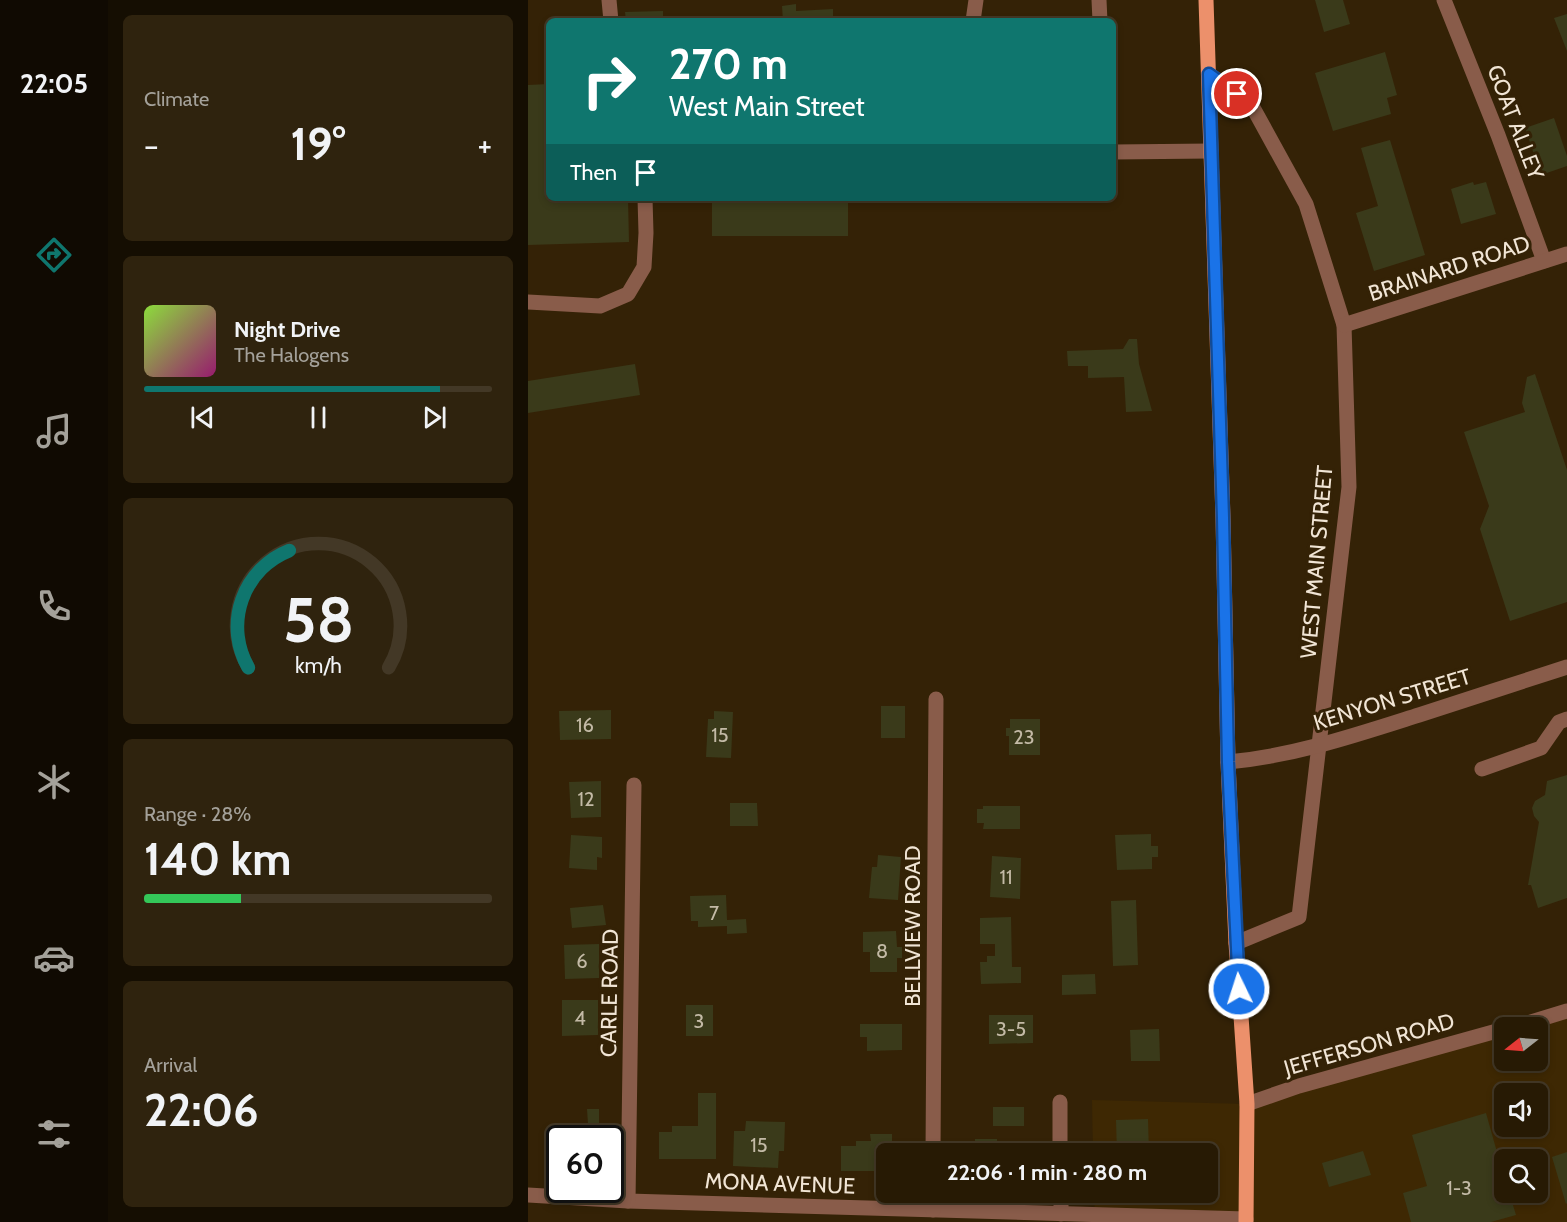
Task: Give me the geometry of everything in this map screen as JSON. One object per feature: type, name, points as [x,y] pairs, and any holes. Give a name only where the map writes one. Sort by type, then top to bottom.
[{"type":"main road","points":[[1206,0],[1223,518],[1228,762],[1236,943],[1247,1104],[1246,1221]]},
{"type":"street","points":[[609,0],[611,18]]},
{"type":"street","points":[[973,18],[976,0]]},
{"type":"street","points":[[1099,0],[1100,18]]},
{"type":"street","name":"GOAT ALLEY","points":[[1444,0],[1508,162],[1544,261]]},
{"type":"street","name":"WEST MAIN STREET","points":[[1209,74],[1251,104],[1306,204],[1344,325],[1349,487],[1299,917],[1236,943]]},
{"type":"street","points":[[1116,152],[1211,151]]},
{"type":"street","points":[[528,302],[600,306],[628,294],[644,267],[645,201]]},
{"type":"street","name":"BRAINARD ROAD","points":[[1344,325],[1567,254]]},
{"type":"street","name":"KENYON STREET","points":[[1228,762],[1268,757],[1320,745],[1567,667]]},
{"type":"street","name":"BELLVIEW ROAD","points":[[933,1143],[936,699]]},
{"type":"street","points":[[1482,770],[1541,748],[1558,722],[1567,719]]},
{"type":"street","name":"CARLE ROAD","points":[[628,1201],[634,785]]},
{"type":"street","points":[[1547,1017],[1567,1011]]},
{"type":"street","name":"JEFFERSON ROAD","points":[[1247,1104],[1299,1086],[1494,1032]]},
{"type":"street","points":[[1060,1102],[1060,1143]]},
{"type":"street","name":"MONA AVENUE","points":[[528,1195],[628,1201],[1246,1221]]},
{"type":"street","points":[[933,1203],[933,1210]]},
{"type":"street","points":[[1060,1203],[1061,1214]]},
{"type":"shaded area","points":[[1567,1011],[1567,1222],[1095,1222],[1094,1203],[1218,1203],[1218,1143],[1093,1143],[1092,1100],[1247,1104],[1494,1033],[1494,1071],[1548,1071],[1548,1022]]},
{"type":"building","points":[[1315,0],[1343,0],[1350,24],[1324,32]]},
{"type":"building","points":[[796,4],[796,11],[833,9],[833,18],[783,18],[782,6]]},
{"type":"building","points":[[663,11],[663,18],[626,18],[625,12]]},
{"type":"building","points":[[1567,14],[1567,51],[1554,18]]},
{"type":"building","points":[[1385,52],[1397,95],[1387,98],[1391,114],[1333,131],[1315,73]]},
{"type":"building","points":[[546,84],[546,201],[628,201],[629,242],[528,245],[528,85]]},
{"type":"building","points":[[1554,118],[1567,156],[1567,166],[1541,175],[1525,128]]},
{"type":"building","points":[[1390,140],[1425,255],[1374,271],[1356,213],[1378,206],[1361,148]]},
{"type":"building","points":[[1473,182],[1474,185],[1486,182],[1496,214],[1461,224],[1451,189]]},
{"type":"building","points":[[712,201],[848,201],[848,236],[712,236]]},
{"type":"building","points":[[1129,339],[1137,339],[1139,364],[1152,411],[1126,412],[1124,377],[1088,378],[1088,366],[1068,366],[1067,351],[1123,349]]},
{"type":"building","points":[[635,364],[640,395],[528,413],[528,381]]},
{"type":"building","points":[[1535,374],[1567,470],[1567,602],[1510,621],[1480,529],[1489,506],[1464,432],[1525,412],[1522,403],[1527,377]]},
{"type":"building","points":[[881,706],[905,706],[905,738],[881,738]]},
{"type":"building","points":[[611,710],[611,739],[560,740],[559,711]]},
{"type":"building","points":[[714,711],[733,712],[731,758],[706,757],[708,719],[714,719]]},
{"type":"building","points":[[1010,719],[1040,719],[1040,755],[1009,755],[1009,736],[1006,736],[1006,728],[1010,728]]},
{"type":"building","points":[[1567,775],[1567,898],[1538,908],[1531,885],[1528,885],[1539,822],[1532,808],[1535,801],[1545,795],[1547,781]]},
{"type":"building","points":[[601,781],[601,817],[571,818],[569,782]]},
{"type":"building","points":[[730,803],[757,803],[758,826],[730,826]]},
{"type":"building","points":[[983,806],[1020,806],[1020,829],[983,829],[984,823],[977,823],[977,809],[983,809]]},
{"type":"building","points":[[1151,834],[1151,846],[1158,846],[1158,857],[1152,857],[1152,869],[1117,870],[1115,835]]},
{"type":"building","points":[[571,835],[602,837],[602,858],[597,857],[597,870],[569,868]]},
{"type":"building","points":[[878,855],[901,857],[898,900],[869,898],[872,867],[877,867]]},
{"type":"building","points":[[992,856],[1021,858],[1020,899],[990,897]]},
{"type":"building","points":[[726,895],[727,920],[746,919],[747,933],[727,934],[727,926],[698,927],[698,921],[691,921],[690,896]]},
{"type":"building","points":[[1136,900],[1138,965],[1113,966],[1111,901]]},
{"type":"building","points":[[603,905],[606,925],[572,928],[570,908]]},
{"type":"building","points":[[1011,917],[1012,967],[1021,967],[1021,983],[981,984],[980,962],[987,962],[987,956],[995,956],[995,944],[980,944],[980,918]]},
{"type":"building","points":[[896,931],[897,947],[902,947],[902,958],[897,958],[897,972],[870,972],[870,952],[863,952],[863,932]]},
{"type":"building","points":[[599,944],[599,978],[565,979],[564,945]]},
{"type":"building","points":[[1095,974],[1096,994],[1062,995],[1062,975]]},
{"type":"building","points":[[562,1000],[598,1000],[598,1035],[562,1036]]},
{"type":"building","points":[[686,1005],[713,1005],[713,1036],[686,1036]]},
{"type":"building","points":[[989,1015],[1033,1015],[1033,1043],[989,1044]]},
{"type":"building","points":[[860,1024],[902,1024],[902,1050],[867,1051],[867,1037],[860,1037]]},
{"type":"building","points":[[1159,1029],[1160,1061],[1131,1061],[1130,1030]]},
{"type":"building","points":[[698,1093],[716,1093],[716,1159],[659,1159],[659,1132],[672,1132],[672,1126],[698,1126]]},
{"type":"building","points":[[993,1107],[1024,1107],[1024,1126],[993,1126]]},
{"type":"building","points":[[587,1109],[599,1109],[599,1125],[556,1125],[556,1124],[588,1124]]},
{"type":"building","points":[[1486,1113],[1496,1149],[1494,1149],[1494,1203],[1512,1203],[1516,1215],[1491,1222],[1411,1222],[1403,1193],[1427,1186],[1412,1135]]},
{"type":"building","points":[[1148,1119],[1149,1143],[1117,1143],[1116,1120]]},
{"type":"building","points":[[746,1121],[785,1122],[784,1151],[779,1151],[778,1168],[733,1166],[734,1131],[745,1131]]},
{"type":"building","points":[[870,1134],[892,1134],[892,1143],[876,1143],[876,1171],[841,1171],[841,1146],[856,1146],[856,1141],[871,1141]]},
{"type":"building","points":[[975,1139],[997,1139],[997,1143],[975,1143]]},
{"type":"building","points":[[1363,1151],[1371,1175],[1329,1187],[1322,1163]]},
{"type":"building","points":[[1567,1152],[1567,1203],[1566,1204],[1552,1157]]},
{"type":"route","points":[[1237,94],[1209,74],[1228,762],[1239,989]]}]
